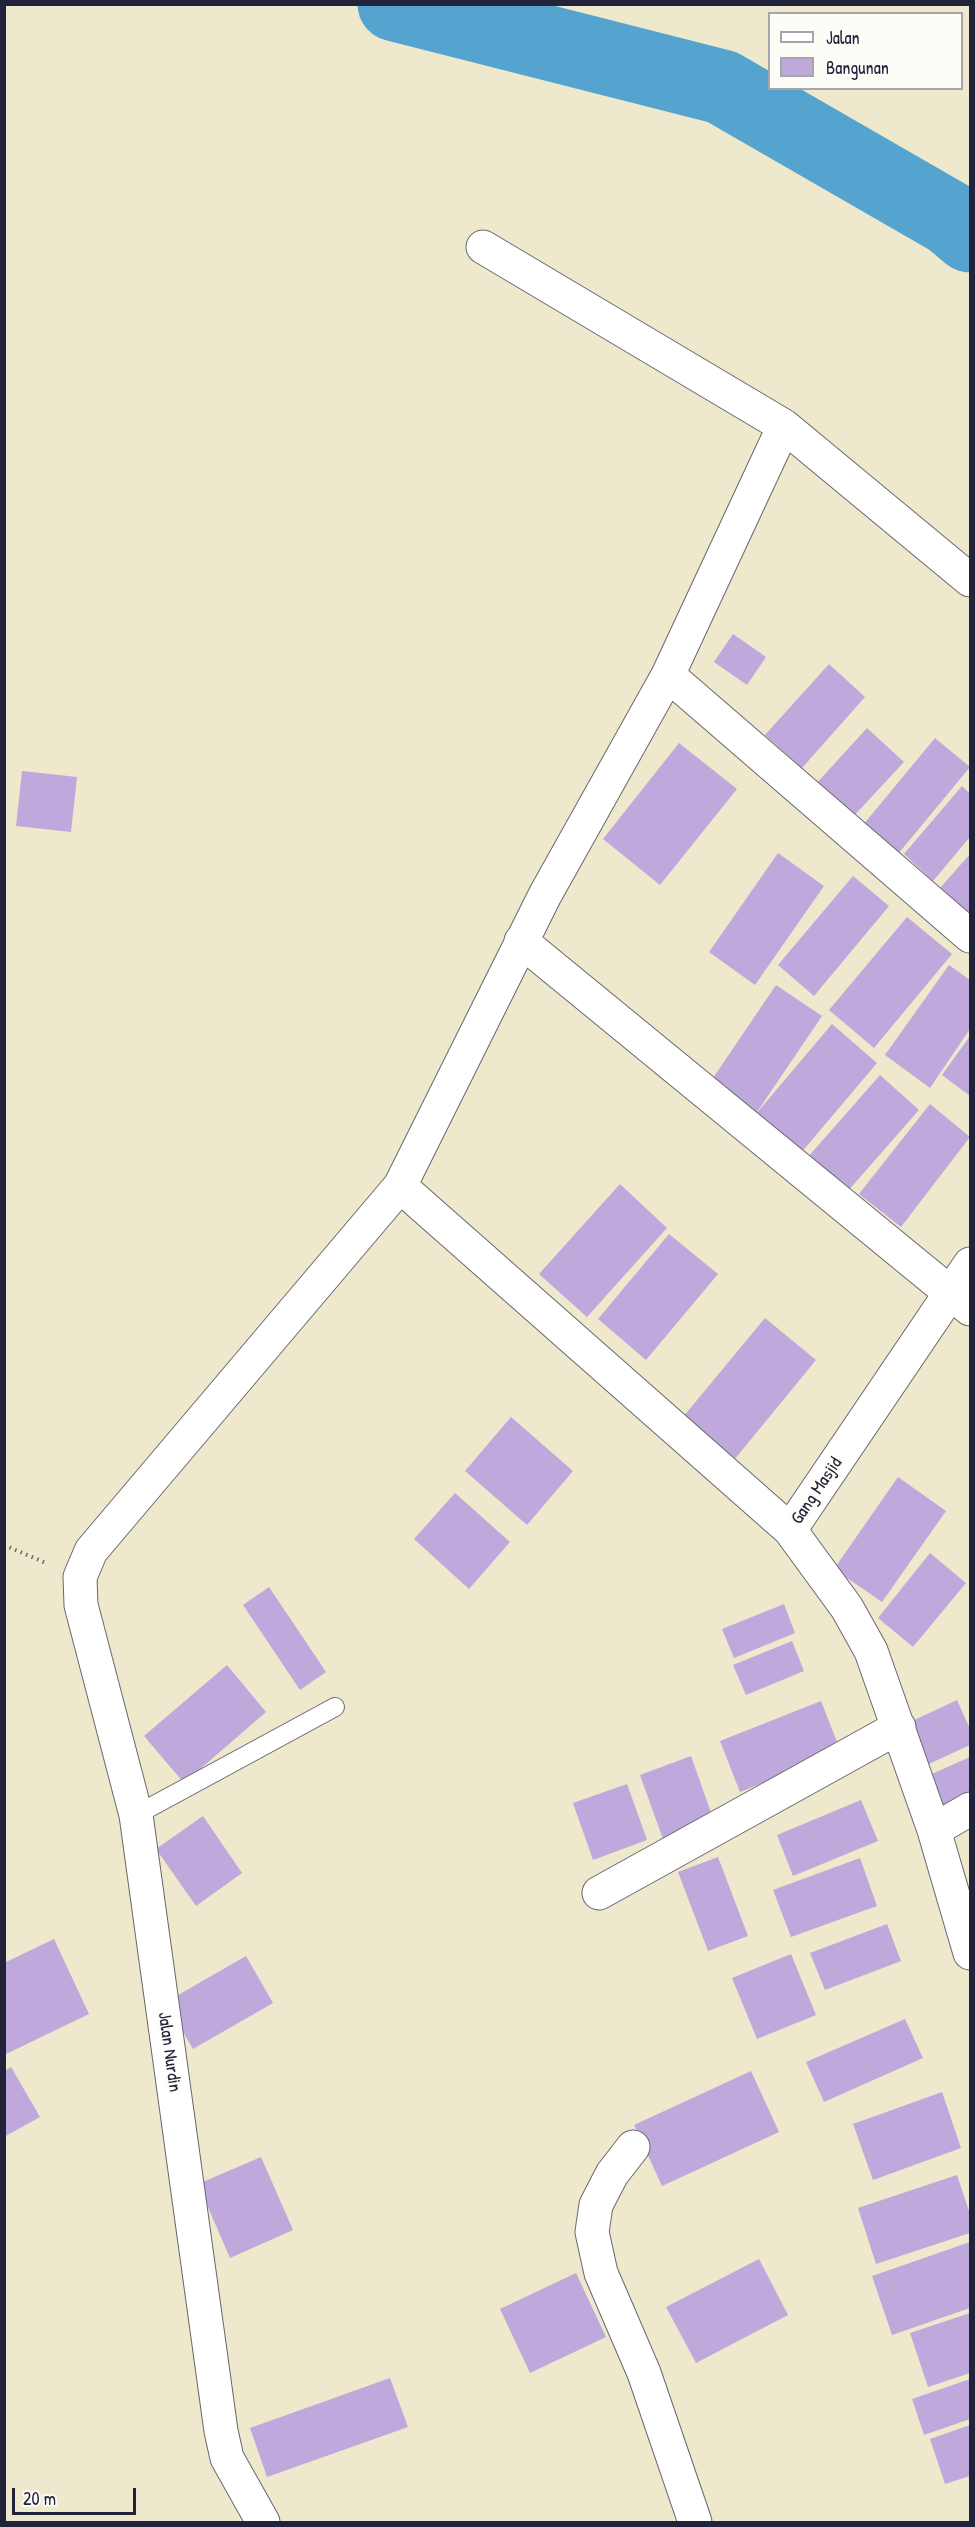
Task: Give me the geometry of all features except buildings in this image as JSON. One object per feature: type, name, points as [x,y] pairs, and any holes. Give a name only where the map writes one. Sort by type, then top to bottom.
[{"type":"street","points":[[483,247],[784,426],[970,580]]},
{"type":"street","points":[[784,426],[668,675],[521,941],[400,1186],[790,1530]]},
{"type":"street","points":[[668,675],[970,936]]},
{"type":"street","points":[[521,941],[960,1300]]},
{"type":"street","name":"Jalan Nurdin","points":[[263,2523],[227,2458],[220,2431],[136,1815],[81,1605],[80,1577],[91,1551],[400,1186]]},
{"type":"street","name":"Gang Masjid","points":[[970,1264],[960,1300],[790,1530],[847,1608],[871,1651],[934,1830],[970,1953]]},
{"type":"street","points":[[599,1893],[899,1727]]},
{"type":"street","points":[[934,1830],[970,1809]]},
{"type":"street","points":[[633,2147],[612,2174],[596,2205],[591,2232],[601,2273],[644,2373],[695,2523]]},
{"type":"lane","points":[[136,1815],[335,1707]]},
{"type":"waterway","points":[[395,4],[722,87],[951,219],[970,235]]}]
